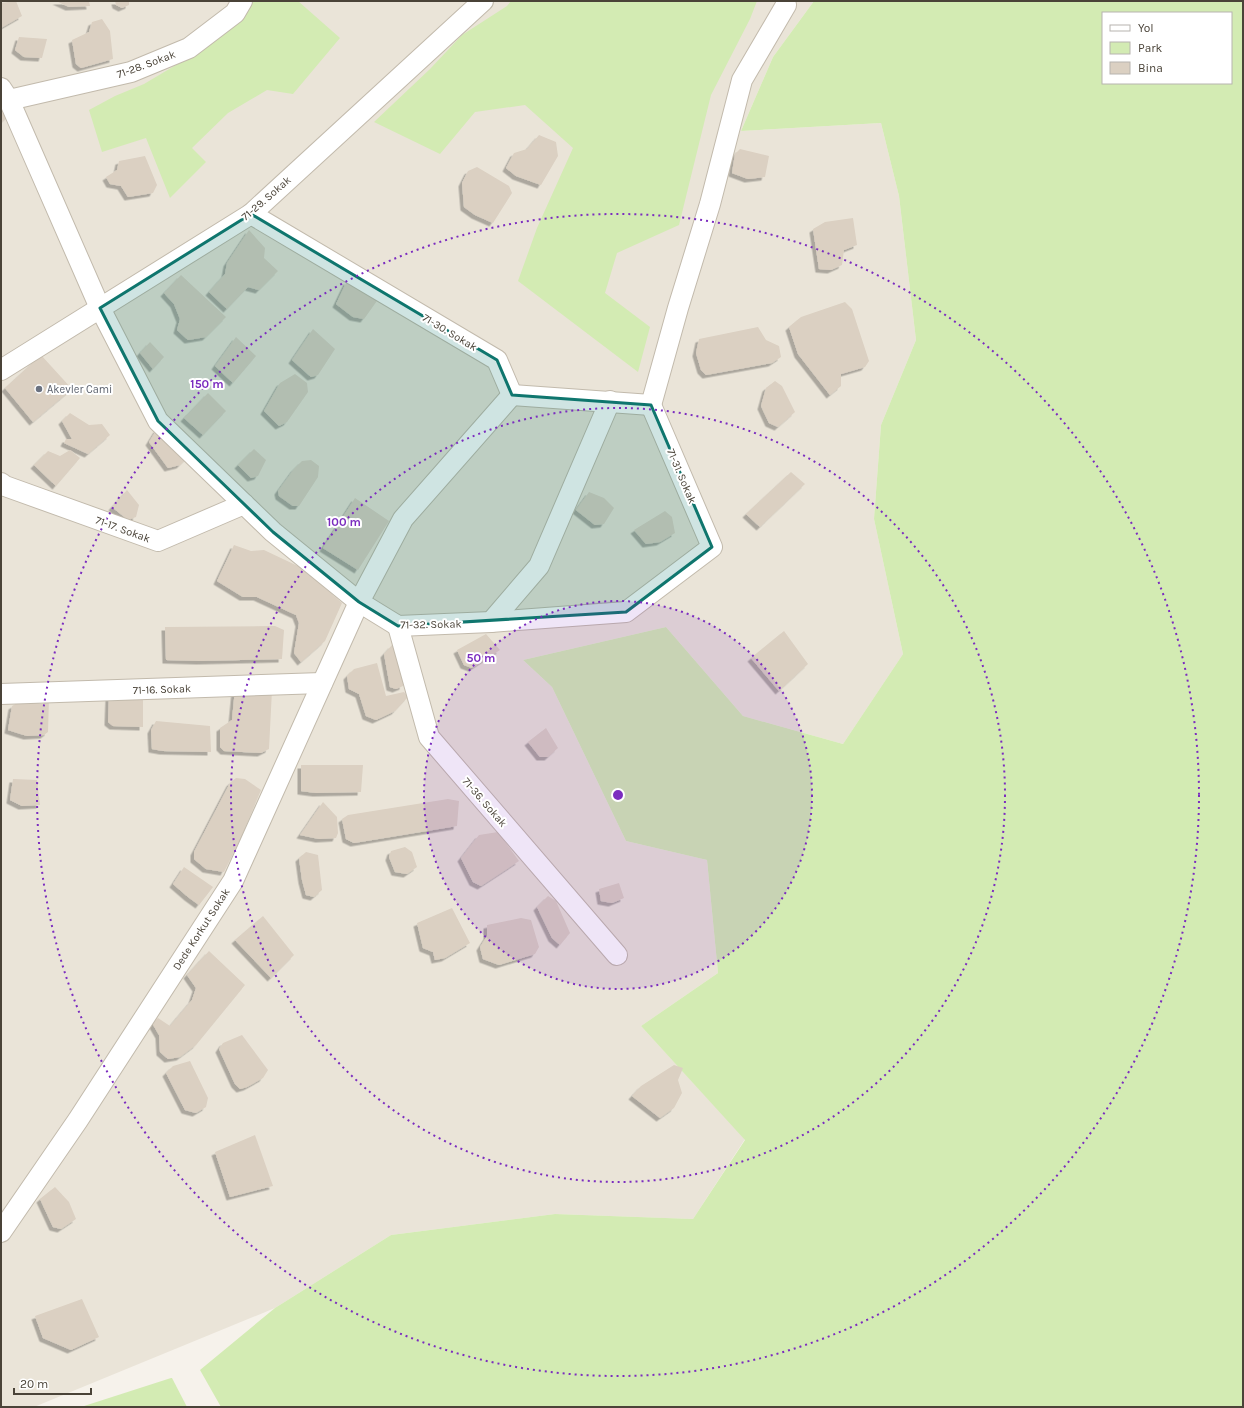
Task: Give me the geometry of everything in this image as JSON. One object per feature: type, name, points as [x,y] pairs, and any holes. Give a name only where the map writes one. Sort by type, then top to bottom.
[{"type":"street","name":"71-28. Sokak","points":[[5,94],[131,72],[189,48],[235,13],[242,1]]},
{"type":"street","name":"71-29. Sokak","points":[[1,370],[251,214],[483,1]]},
{"type":"street","points":[[359,602],[403,519],[512,395],[651,404],[678,308],[710,204],[742,80],[786,5]]},
{"type":"street","name":"71-32. Sokak","points":[[5,94],[100,308],[158,421],[273,532],[359,602],[398,626],[492,622],[626,612],[712,547]]},
{"type":"street","name":"71-30. Sokak","points":[[251,214],[497,360],[512,395]]},
{"type":"street","points":[[492,622],[539,566],[610,401]]},
{"type":"street","name":"71-31. Sokak","points":[[651,404],[712,547]]},
{"type":"street","name":"71-17. Sokak","points":[[1,483],[5,486],[158,541],[244,504]]},
{"type":"street","name":"Dede Korkut Sokak","points":[[1,1232],[78,1120],[232,881],[359,602]]},
{"type":"street","name":"71-36. Sokak","points":[[398,626],[429,737],[617,955]]},
{"type":"street","name":"71-16. Sokak","points":[[1,694],[322,683]]},
{"type":"highlighted area","points":[[251,214],[497,360],[512,395],[651,405],[712,547],[626,612],[398,626],[359,602],[273,532],[158,421],[100,308]]},
{"type":"shaded area","points":[[1,1],[814,1],[773,57],[741,131],[881,123],[899,196],[916,340],[881,425],[874,519],[903,654],[843,744],[743,716],[666,627],[523,660],[552,687],[626,841],[707,860],[718,973],[641,1026],[745,1139],[693,1219],[555,1214],[391,1235],[275,1308],[34,1407],[1,1407]]},
{"type":"green space","points":[[253,1],[298,1],[340,38],[293,94],[267,90],[228,113],[192,148],[206,162],[170,198],[146,138],[102,152],[89,110],[115,96],[144,84],[176,65]]},
{"type":"green space","points":[[511,1],[757,1],[750,19],[711,95],[679,225],[617,253],[605,293],[650,327],[638,372],[518,281],[537,228],[573,148],[525,105],[475,112],[440,154],[374,122],[430,69],[462,35],[507,6]]},
{"type":"green space","points":[[814,1],[1243,1],[1243,1407],[221,1407],[200,1370],[275,1308],[391,1235],[555,1214],[693,1219],[745,1140],[641,1026],[718,973],[707,860],[626,841],[552,687],[523,660],[666,627],[743,716],[843,744],[903,654],[874,519],[881,425],[916,340],[899,196],[881,123],[741,131],[773,57]]},
{"type":"green space","points":[[171,1378],[187,1407],[81,1407]]},
{"type":"building","points":[[16,1],[22,16],[1,28],[1,3]]},
{"type":"building","points":[[56,1],[89,1],[90,6],[69,7]]},
{"type":"building","points":[[115,1],[129,1],[129,5],[122,8],[116,5]]},
{"type":"building","points":[[102,19],[110,31],[113,59],[81,68],[76,64],[72,40],[89,32],[92,22]]},
{"type":"building","points":[[19,37],[47,39],[42,58],[24,57],[15,50]]},
{"type":"building","points":[[1,99],[13,111],[1,123]]},
{"type":"building","points":[[539,135],[556,142],[558,156],[541,185],[516,176],[506,168],[514,153],[527,149]]},
{"type":"building","points":[[740,149],[769,156],[765,177],[748,179],[732,173],[735,154]]},
{"type":"building","points":[[145,156],[157,185],[153,193],[128,197],[121,186],[110,184],[106,177],[117,170],[119,161]]},
{"type":"building","points":[[477,167],[509,186],[512,193],[493,223],[475,215],[464,207],[462,183],[468,171]]},
{"type":"building","points":[[853,218],[857,245],[844,250],[842,265],[831,270],[819,269],[813,229],[825,222]]},
{"type":"building","points":[[249,230],[265,248],[264,258],[278,271],[259,290],[248,287],[227,309],[209,292],[225,274],[227,263]]},
{"type":"building","points":[[181,275],[226,317],[206,337],[188,340],[177,330],[180,319],[174,304],[164,293]]},
{"type":"building","points":[[347,281],[379,298],[364,319],[353,317],[336,304]]},
{"type":"building","points":[[845,302],[852,309],[869,361],[865,367],[841,374],[841,386],[830,395],[798,354],[789,327],[801,317]]},
{"type":"building","points":[[758,327],[766,340],[779,346],[781,357],[772,363],[706,375],[701,370],[696,353],[699,339]]},
{"type":"building","points":[[313,329],[335,349],[318,375],[311,377],[292,360]]},
{"type":"building","points":[[236,337],[256,356],[233,383],[215,366]]},
{"type":"building","points":[[150,342],[164,357],[153,369],[140,353]]},
{"type":"building","name":"Akevler Cami","points":[[41,355],[72,389],[33,422],[5,388]]},
{"type":"building","points":[[295,374],[307,383],[308,392],[287,422],[279,426],[264,411],[280,383]]},
{"type":"building","points":[[775,381],[782,386],[795,412],[778,427],[769,423],[761,406],[766,388]]},
{"type":"building","points":[[208,393],[226,411],[203,435],[184,418]]},
{"type":"building","points":[[70,413],[89,425],[102,424],[110,435],[88,454],[64,443],[66,439],[72,439],[62,421]]},
{"type":"building","points":[[157,429],[188,457],[180,465],[168,468],[149,442]]},
{"type":"building","points":[[254,449],[266,460],[258,476],[251,478],[238,465]]},
{"type":"building","points":[[70,450],[80,458],[56,486],[34,465],[48,451],[60,456]]},
{"type":"building","points":[[311,460],[319,466],[318,477],[299,506],[293,506],[279,496],[278,491],[294,469],[302,461]]},
{"type":"building","points":[[791,472],[805,484],[760,527],[746,514]]},
{"type":"building","points":[[127,490],[139,505],[136,517],[128,520],[112,507]]},
{"type":"building","points":[[589,492],[604,498],[614,508],[604,524],[595,525],[576,510]]},
{"type":"building","points":[[355,498],[389,521],[358,570],[323,548]]},
{"type":"building","points":[[665,511],[672,517],[675,533],[660,542],[646,544],[634,530]]},
{"type":"building","points":[[234,545],[251,551],[264,550],[302,568],[342,603],[325,641],[301,662],[294,653],[299,623],[296,615],[257,597],[243,597],[217,581]]},
{"type":"building","points":[[275,626],[284,630],[282,659],[200,661],[166,660],[165,627]]},
{"type":"building","points":[[784,631],[808,664],[779,691],[751,658]]},
{"type":"building","points":[[486,634],[500,650],[472,668],[464,665],[457,650]]},
{"type":"building","points":[[392,645],[399,650],[404,673],[403,686],[396,689],[390,687],[384,654]]},
{"type":"building","points":[[377,663],[386,696],[404,692],[408,697],[395,711],[376,720],[366,716],[359,694],[349,689],[347,676],[354,669]]},
{"type":"building","points":[[235,689],[272,690],[269,749],[261,753],[224,751],[220,747],[220,728],[232,720]]},
{"type":"building","points":[[109,696],[143,698],[143,727],[113,726],[108,722]]},
{"type":"building","points":[[49,698],[48,732],[44,735],[27,736],[8,730],[12,706],[19,702],[44,704]]},
{"type":"building","points":[[156,721],[210,726],[211,752],[163,751],[152,749],[151,730]]},
{"type":"building","points":[[546,728],[558,748],[548,757],[540,757],[528,742]]},
{"type":"building","points":[[301,765],[363,765],[361,792],[316,793],[301,791]]},
{"type":"building","points":[[236,778],[245,779],[261,790],[241,838],[224,872],[206,869],[194,859],[194,852],[230,783]]},
{"type":"building","points":[[13,779],[37,780],[40,805],[22,806],[10,800]]},
{"type":"building","points":[[448,799],[459,801],[457,826],[354,843],[346,839],[342,819],[348,815]]},
{"type":"building","points":[[323,802],[337,817],[338,833],[336,838],[319,839],[300,835]]},
{"type":"building","points":[[498,832],[519,861],[481,886],[473,882],[461,858],[479,835]]},
{"type":"building","points":[[405,847],[412,852],[417,867],[407,874],[395,872],[389,857],[391,851]]},
{"type":"building","points":[[306,852],[318,855],[322,890],[314,897],[306,895],[302,880],[299,858]]},
{"type":"building","points":[[184,867],[213,887],[199,905],[173,884]]},
{"type":"building","points":[[619,883],[624,898],[612,903],[601,901],[599,889]]},
{"type":"building","points":[[548,896],[556,901],[570,933],[560,945],[552,938],[537,907]]},
{"type":"building","points":[[452,908],[470,943],[445,958],[435,960],[433,952],[423,948],[417,923]]},
{"type":"building","points":[[263,916],[294,955],[271,978],[235,940]]},
{"type":"building","points":[[521,918],[531,920],[539,947],[535,954],[499,965],[483,959],[480,947],[487,936],[487,925]]},
{"type":"building","points":[[209,951],[245,985],[196,1045],[180,1057],[168,1059],[160,1052],[159,1035],[152,1023],[158,1018],[170,1026],[192,1000],[196,988],[187,975]]},
{"type":"building","points":[[242,1035],[268,1070],[263,1078],[247,1087],[240,1089],[235,1084],[219,1049],[223,1043]]},
{"type":"building","points":[[190,1061],[208,1098],[206,1107],[196,1113],[185,1110],[166,1073],[173,1066]]},
{"type":"building","points":[[674,1065],[683,1068],[678,1080],[682,1093],[674,1108],[660,1118],[632,1096],[641,1086]]},
{"type":"building","points":[[255,1135],[273,1186],[230,1197],[215,1152]]},
{"type":"building","points":[[55,1187],[69,1202],[76,1219],[61,1229],[53,1227],[40,1199]]},
{"type":"building","points":[[82,1299],[99,1337],[71,1350],[43,1338],[35,1316]]},
{"type":"place","name":"Akevler Cami","points":[[39,389]]}]
